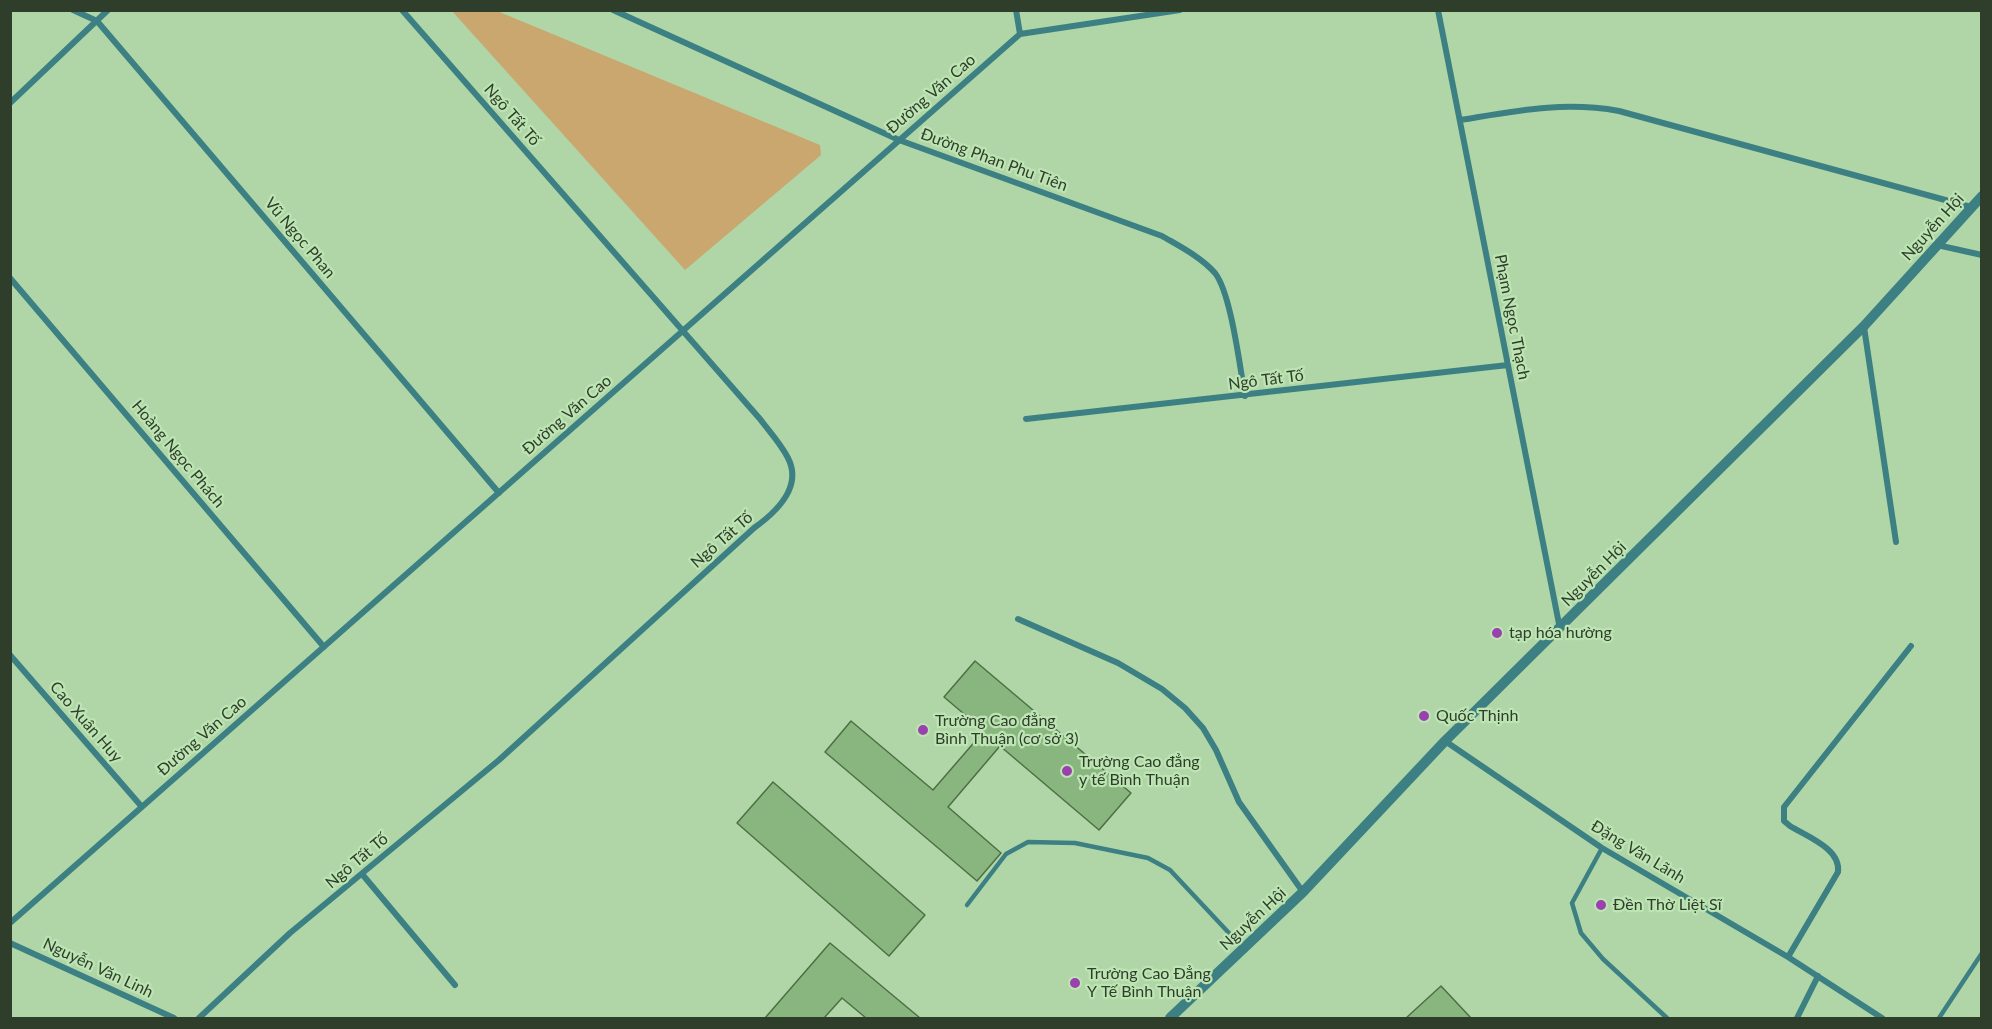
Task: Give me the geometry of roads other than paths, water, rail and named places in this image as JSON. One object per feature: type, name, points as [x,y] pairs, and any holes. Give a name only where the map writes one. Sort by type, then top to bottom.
[{"type":"street","name":"Vũ Ngọc Phan","points":[[73,10],[97,21],[499,493]]},
{"type":"street","points":[[10,103],[108,10]]},
{"type":"street","name":"Ngô Tất Tố","points":[[199,1018],[290,933],[500,760],[785,501],[792,478],[789,459],[760,419],[402,10]]},
{"type":"street","name":"Đường Phan Phu Tiên","points":[[613,10],[899,140],[1162,236],[1193,254],[1216,274],[1225,297],[1245,396]]},
{"type":"street","points":[[1016,10],[1020,34],[1180,10]]},
{"type":"street","name":"Phạm Ngọc Thạch","points":[[1438,10],[1560,629]]},
{"type":"street","name":"Đường Văn Cao","points":[[10,923],[1020,34]]},
{"type":"street","points":[[1460,120],[1554,105],[1590,105],[1971,207]]},
{"type":"street","name":"Nguyễn Hội","points":[[1170,1018],[1304,892],[1445,741],[1864,326],[1982,196]]},
{"type":"street","points":[[1936,245],[1982,255]]},
{"type":"street","name":"Hoàng Ngọc Phách","points":[[10,278],[324,647]]},
{"type":"street","points":[[1864,326],[1896,542]]},
{"type":"street","name":"Ngô Tất Tố","points":[[1026,419],[1508,365]]},
{"type":"street","points":[[1018,619],[1118,663],[1162,689],[1185,708],[1203,728],[1216,750],[1239,802],[1304,892]]},
{"type":"street","points":[[1788,957],[1838,872],[1839,863],[1835,854],[1784,821],[1784,807],[1911,646]]},
{"type":"street","name":"Cao Xuân Huy","points":[[10,654],[142,807]]},
{"type":"street","name":"Đặng Văn Lãnh","points":[[1445,741],[1602,848],[1788,957],[1882,1018]]},
{"type":"street","points":[[362,874],[455,986]]},
{"type":"street","name":"Nguyễn Văn Linh","points":[[10,943],[174,1018]]},
{"type":"street","points":[[1797,1018],[1818,976]]},
{"type":"lane","points":[[967,905],[1006,854],[1029,842],[1075,843],[1148,858],[1170,870],[1243,948]]},
{"type":"lane","points":[[1602,848],[1572,903],[1581,933],[1603,959],[1668,1018]]},
{"type":"lane","points":[[1939,1018],[1982,952]]},
{"type":"place","name":"tạp hóa hường","points":[[1497,633]]},
{"type":"place","name":"Quốc Thịnh","points":[[1424,716]]},
{"type":"place","name":"Trường Cao đẳng Bình Thuận (cơ sở 3)","points":[[923,730]]},
{"type":"place","name":"Trường Cao đẳng y tế Bình Thuận","points":[[1067,771]]},
{"type":"place","name":"Đền Thờ Liệt Sĩ","points":[[1601,905]]},
{"type":"place","name":"Trường Cao Đẳng Y Tế Bình Thuận","points":[[1075,983]]}]
